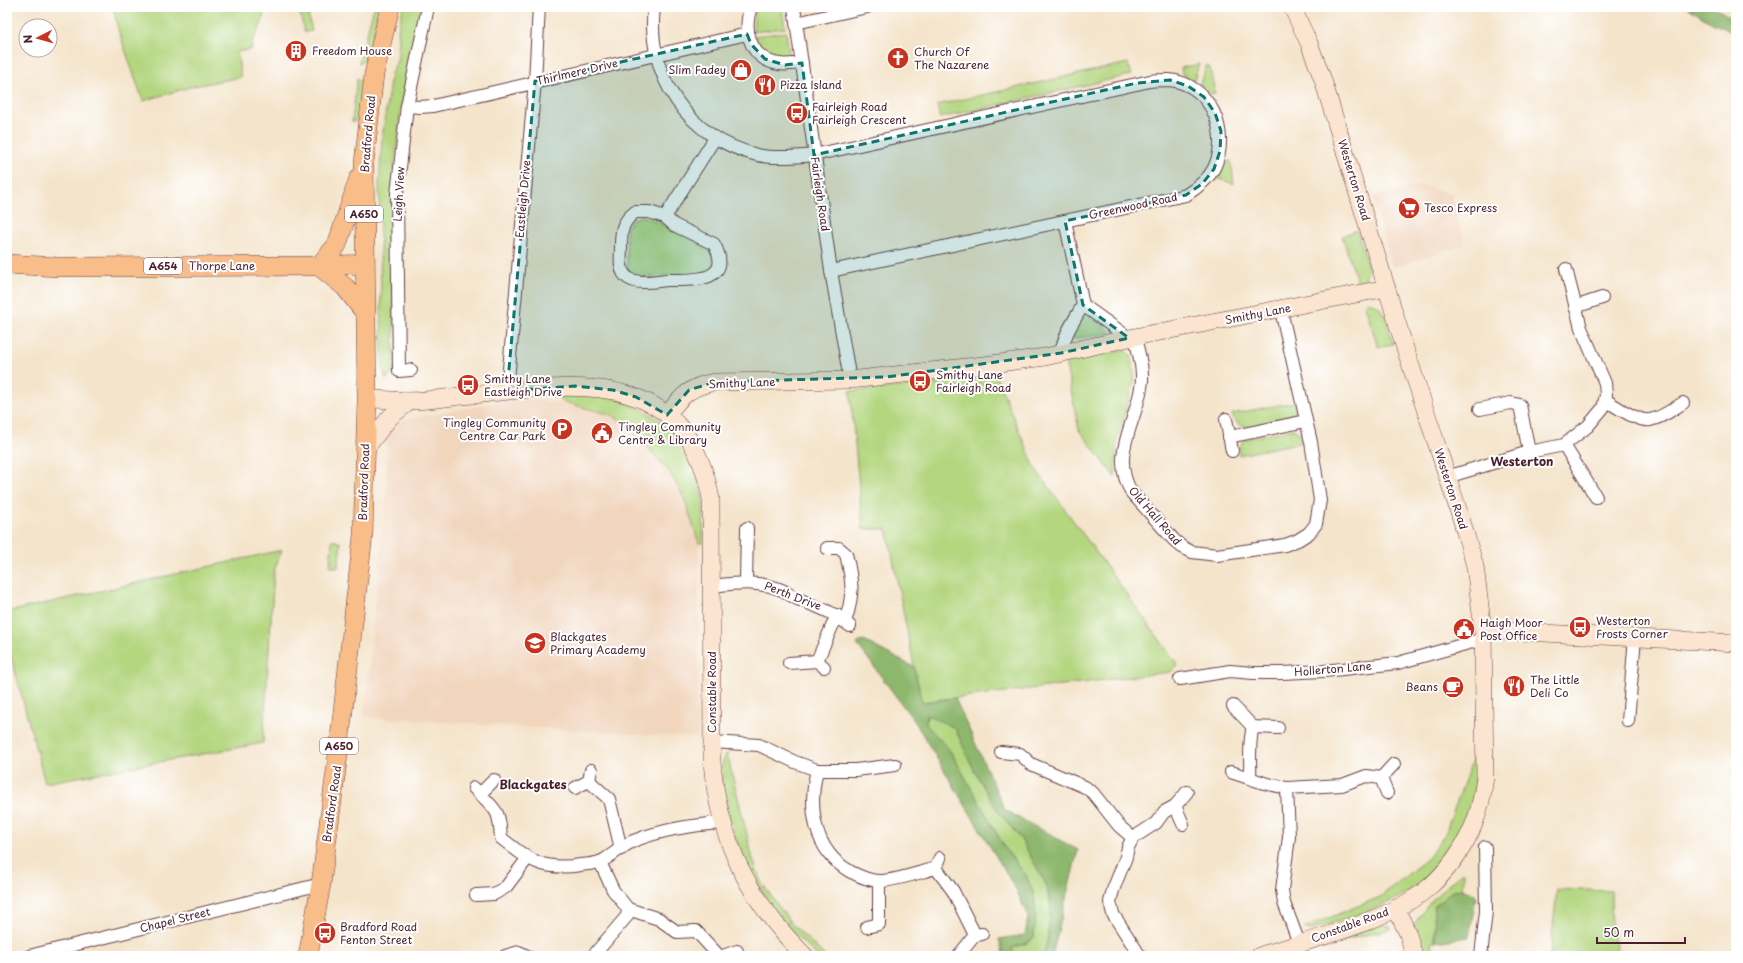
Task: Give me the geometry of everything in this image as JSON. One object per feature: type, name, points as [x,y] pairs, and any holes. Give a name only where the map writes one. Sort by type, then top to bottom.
[{"type":"main road","name":"Bradford Road","points":[[308,956],[321,884],[338,755],[363,536],[367,399],[364,163],[374,74],[390,7]]},
{"type":"main road","points":[[364,163],[337,245],[319,266],[345,287],[366,314]]},
{"type":"main road","name":"Thorpe Lane","points":[[7,264],[58,267],[319,266],[365,264]]},
{"type":"street","name":"Leigh View","points":[[411,370],[399,371],[397,194],[407,106],[428,7]]},
{"type":"street","name":"Eastleigh Drive","points":[[507,391],[535,81],[539,7]]},
{"type":"street","name":"Greenwood Road","points":[[654,7],[652,27],[656,54],[670,92],[681,108],[715,138],[734,148],[758,155],[782,157],[814,155],[1150,80],[1170,80],[1188,86],[1204,97],[1215,113],[1221,132],[1220,151],[1214,169],[1202,184],[1186,195],[831,271]]},
{"type":"street","points":[[751,7],[747,24],[747,34],[751,44],[758,54],[769,61],[785,65],[802,63]]},
{"type":"street","name":"Fairleigh Road","points":[[794,7],[831,271],[850,380]]},
{"type":"street","points":[[796,23],[867,7]]},
{"type":"street","name":"Westerton Road","points":[[1292,7],[1309,43],[1323,80],[1475,566],[1483,634],[1485,777],[1482,799],[1474,825],[1454,859],[1428,888],[1396,908]]},
{"type":"street","name":"Thirlmere Drive","points":[[407,106],[433,106],[535,81],[747,34]]},
{"type":"street","points":[[665,217],[715,138]]},
{"type":"street","points":[[635,212],[649,212],[665,217],[674,224],[714,244],[719,260],[718,268],[715,273],[702,279],[643,281],[628,278],[623,272],[620,264],[622,226],[627,218],[635,212]]},
{"type":"street","points":[[1061,353],[1066,333],[1083,305],[1065,221]]},
{"type":"street","points":[[1447,477],[1529,452],[1564,445],[1578,434],[1598,415],[1603,408],[1605,400],[1605,383],[1581,328],[1566,269]]},
{"type":"street","name":"Smithy Lane","points":[[666,415],[678,400],[689,390],[702,384],[715,382],[850,380],[984,365],[1061,353],[1387,288]]},
{"type":"street","points":[[1575,306],[1602,298]]},
{"type":"street","points":[[1083,305],[1132,338]]},
{"type":"street","name":"Old Hall Road","points":[[1132,338],[1141,364],[1142,380],[1139,396],[1122,454],[1125,476],[1132,493],[1174,540],[1182,547],[1192,552],[1217,555],[1285,545],[1298,540],[1309,533],[1316,524],[1320,500],[1306,421],[1282,310]]},
{"type":"street","points":[[367,399],[388,398],[410,401],[575,386],[613,390],[630,395],[650,404],[666,415]]},
{"type":"street","points":[[1605,400],[1627,413],[1649,420],[1660,417],[1683,403]]},
{"type":"street","points":[[366,448],[390,417],[410,401]]},
{"type":"street","points":[[1480,409],[1511,403],[1520,405],[1529,452]]},
{"type":"street","name":"Constable Road","points":[[666,415],[681,429],[701,460],[711,499],[712,742],[714,788],[722,823],[729,845],[751,890],[775,924],[805,956]]},
{"type":"street","points":[[1226,419],[1232,451]]},
{"type":"street","points":[[1229,437],[1306,421]]},
{"type":"street","points":[[1564,445],[1596,497]]},
{"type":"street","points":[[746,582],[747,528]]},
{"type":"street","points":[[790,663],[821,664],[844,621],[852,600],[853,586],[846,554],[839,548],[827,548]]},
{"type":"street","name":"Perth Drive","points":[[712,586],[746,582],[765,584],[783,591],[796,599],[826,609],[844,621]]},
{"type":"street","points":[[1483,634],[1635,637],[1736,643]]},
{"type":"street","name":"Hollerton Lane","points":[[1180,679],[1230,671],[1254,674],[1398,663],[1483,634]]},
{"type":"street","points":[[1628,721],[1635,637]]},
{"type":"street","points":[[1232,706],[1253,727],[1278,728]]},
{"type":"street","points":[[1250,778],[1250,744],[1253,727]]},
{"type":"street","points":[[712,742],[759,745],[795,762],[817,770],[856,770],[895,766]]},
{"type":"street","points":[[1001,752],[1025,750],[1031,764],[1086,786],[1119,826],[1133,838]]},
{"type":"street","points":[[1381,778],[1394,764]]},
{"type":"street","points":[[817,770],[813,788],[813,811],[816,832],[828,851],[842,867],[860,877],[879,881],[938,863],[978,934],[959,956]]},
{"type":"street","points":[[1231,772],[1264,784],[1286,788],[1342,785],[1366,776],[1381,778]]},
{"type":"street","points":[[575,788],[590,776],[609,799],[621,849]]},
{"type":"street","points":[[1381,778],[1387,793]]},
{"type":"street","points":[[494,780],[477,791],[496,809],[499,817],[501,838],[527,859],[542,865],[572,866],[600,862],[634,841],[656,833],[688,825],[722,823]]},
{"type":"street","points":[[1286,788],[1289,837],[1282,890],[1284,903],[1299,943]]},
{"type":"street","points":[[1140,956],[1113,914],[1110,902],[1112,890],[1133,838],[1156,823],[1164,812],[1175,806],[1187,792]]},
{"type":"street","points":[[1175,806],[1183,824]]},
{"type":"street","points":[[1481,956],[1486,911],[1485,847]]},
{"type":"street","points":[[476,895],[494,894],[506,887],[527,859]]},
{"type":"street","points":[[600,862],[613,890],[628,909],[659,919],[677,932],[696,931],[719,956]]},
{"type":"street","points":[[867,927],[878,924],[879,881]]},
{"type":"street","name":"Chapel Street","points":[[28,956],[321,884]]},
{"type":"street","points":[[1396,908],[1408,934],[1414,956]]},
{"type":"street","name":"Constable Road","points":[[1259,956],[1366,921],[1396,908]]},
{"type":"street","points":[[593,956],[627,916],[628,909]]},
{"type":"street","points":[[723,956],[737,951]]},
{"type":"street","points":[[505,956],[519,952],[527,956]]},
{"type":"highlighted area","points":[[747,34],[751,44],[765,59],[785,65],[802,63],[814,155],[1137,83],[1170,80],[1188,86],[1204,97],[1215,113],[1221,131],[1220,151],[1214,169],[1202,184],[1186,195],[1065,221],[1083,305],[1129,338],[1061,353],[887,377],[715,382],[689,390],[667,415],[636,397],[613,390],[575,386],[507,391],[535,81]]},
{"type":"shaded area","points":[[1421,185],[1451,193],[1465,244],[1392,268],[1372,196]]},
{"type":"shaded area","name":"Blackgates Primary Academy","points":[[511,400],[542,401],[580,406],[612,415],[630,428],[669,471],[684,498],[699,543],[698,738],[364,717],[387,487],[387,442],[389,432],[402,420]]},
{"type":"green space","points":[[113,7],[264,7],[260,26],[251,43],[252,49],[237,52],[241,77],[194,86],[143,101],[118,29]]},
{"type":"green space","points":[[299,7],[314,7],[307,9],[312,31],[304,32]]},
{"type":"green space","points":[[374,7],[379,7],[369,54],[365,60],[359,63]]},
{"type":"green space","points":[[403,7],[422,7],[401,109],[392,191],[394,372],[386,379],[382,365],[379,183],[382,138],[391,74],[397,61],[399,42],[398,30]]},
{"type":"green space","points":[[758,7],[782,7],[785,28],[753,32],[754,15]]},
{"type":"green space","points":[[1687,7],[1713,7],[1736,20],[1736,33],[1710,22]]},
{"type":"green space","points":[[786,32],[789,53],[787,57],[771,54],[763,49],[754,36]]},
{"type":"green space","points":[[1128,63],[1131,75],[940,118],[937,105]]},
{"type":"green space","points":[[1199,64],[1194,80],[1182,74],[1181,68]]},
{"type":"green space","points":[[1207,65],[1210,68],[1215,93],[1210,94],[1200,84]]},
{"type":"green space","points":[[357,78],[361,81],[363,92],[357,121],[352,122]]},
{"type":"green space","points":[[1231,161],[1234,184],[1217,178],[1225,162]]},
{"type":"green space","points":[[642,216],[668,227],[712,250],[714,267],[706,274],[637,277],[629,271],[627,265],[626,229],[633,219]]},
{"type":"green space","points":[[1357,230],[1369,269],[1365,280],[1358,284],[1342,236]]},
{"type":"green space","points":[[1364,303],[1371,303],[1382,310],[1393,344],[1378,347]]},
{"type":"green space","points":[[1085,314],[1110,331],[1110,333],[1073,339],[1072,334]]},
{"type":"green space","points":[[1125,350],[1131,356],[1135,379],[1117,440],[1115,477],[1079,430],[1065,361]]},
{"type":"green space","points":[[995,374],[1035,468],[1178,665],[1171,672],[921,702],[887,529],[863,529],[850,391],[933,384]]},
{"type":"green space","points":[[581,395],[612,397],[640,408],[657,418],[673,432],[695,465],[704,504],[703,543],[699,543],[684,498],[669,471],[630,428],[612,415],[560,401],[560,396]]},
{"type":"green space","points":[[1295,402],[1296,411],[1287,419],[1249,427],[1238,424],[1234,420],[1232,414]]},
{"type":"green space","points":[[1293,429],[1299,433],[1303,442],[1239,455],[1239,448],[1244,439]]},
{"type":"green space","points":[[332,540],[341,543],[338,567],[330,567]]},
{"type":"green space","points":[[282,550],[274,571],[263,743],[45,783],[7,641],[7,612]]},
{"type":"green space","points":[[862,640],[914,667],[922,702],[955,698],[1005,810],[1078,850],[1052,956],[1043,956],[1047,942],[1051,908],[1046,884],[1021,839],[997,810],[975,772],[955,728],[927,715],[926,724],[951,752],[1006,850],[1026,875],[1034,894],[1036,916],[1034,937],[1027,943],[1012,948],[1014,956],[1004,956],[999,939],[1025,935],[1028,917],[1017,891],[915,722],[857,644]]},
{"type":"green space","points":[[927,714],[955,728],[975,772],[997,810],[1021,839],[1046,884],[1051,908],[1047,942],[1043,956],[1014,956],[1012,948],[1027,943],[1034,937],[1026,875],[1006,850],[979,805],[926,724]]},
{"type":"green space","points":[[1476,750],[1475,785],[1471,810],[1458,839],[1442,863],[1427,878],[1410,890],[1374,909],[1312,930],[1304,928],[1380,897],[1429,857],[1445,834]]},
{"type":"green space","points":[[727,753],[753,859],[761,882],[791,923],[825,956],[817,956],[784,921],[757,884],[746,864],[730,821],[723,785],[722,763]]},
{"type":"green space","points":[[1462,872],[1464,874],[1462,889],[1451,892],[1434,907],[1435,942],[1431,943],[1433,956],[1424,956],[1413,925],[1433,899]]},
{"type":"green space","points":[[1462,889],[1474,894],[1476,897],[1469,937],[1435,942],[1434,907],[1451,892]]},
{"type":"green space","points":[[1557,889],[1611,891],[1612,932],[1619,956],[1550,956]]},
{"type":"green space","points":[[1380,924],[1389,926],[1391,929],[1294,952]]},
{"type":"place","name":"Freedom House","points":[[296,51]]},
{"type":"place","name":"Church Of The Nazarene","points":[[898,58]]},
{"type":"place","name":"Slim Fadey","points":[[741,70]]},
{"type":"place","name":"Pizza Island","points":[[765,85]]},
{"type":"place","name":"Fairleigh Road Fairleigh Crescent","points":[[797,113]]},
{"type":"place","name":"Tesco Express","points":[[1409,208]]},
{"type":"place","name":"Smithy Lane Fairleigh Road","points":[[920,381]]},
{"type":"place","name":"Smithy Lane Eastleigh Drive","points":[[468,385]]},
{"type":"place","name":"Tingley Community Centre Car Park","points":[[562,429]]},
{"type":"place","name":"Tingley Community Centre & Library","points":[[602,433]]},
{"type":"place","name":"Westerton Frosts Corner","points":[[1580,627]]},
{"type":"place","name":"Haigh Moor Post Office","points":[[1464,629]]},
{"type":"place","name":"Blackgates Primary Academy","points":[[535,643]]},
{"type":"place","name":"The Little Deli Co","points":[[1514,686]]},
{"type":"place","name":"Beans","points":[[1453,687]]},
{"type":"place","name":"Bradford Road Fenton Street","points":[[325,933]]},
{"type":"district","name":"Westerton","points":[[1522,462]]},
{"type":"district","name":"Blackgates","points":[[533,785]]}]
